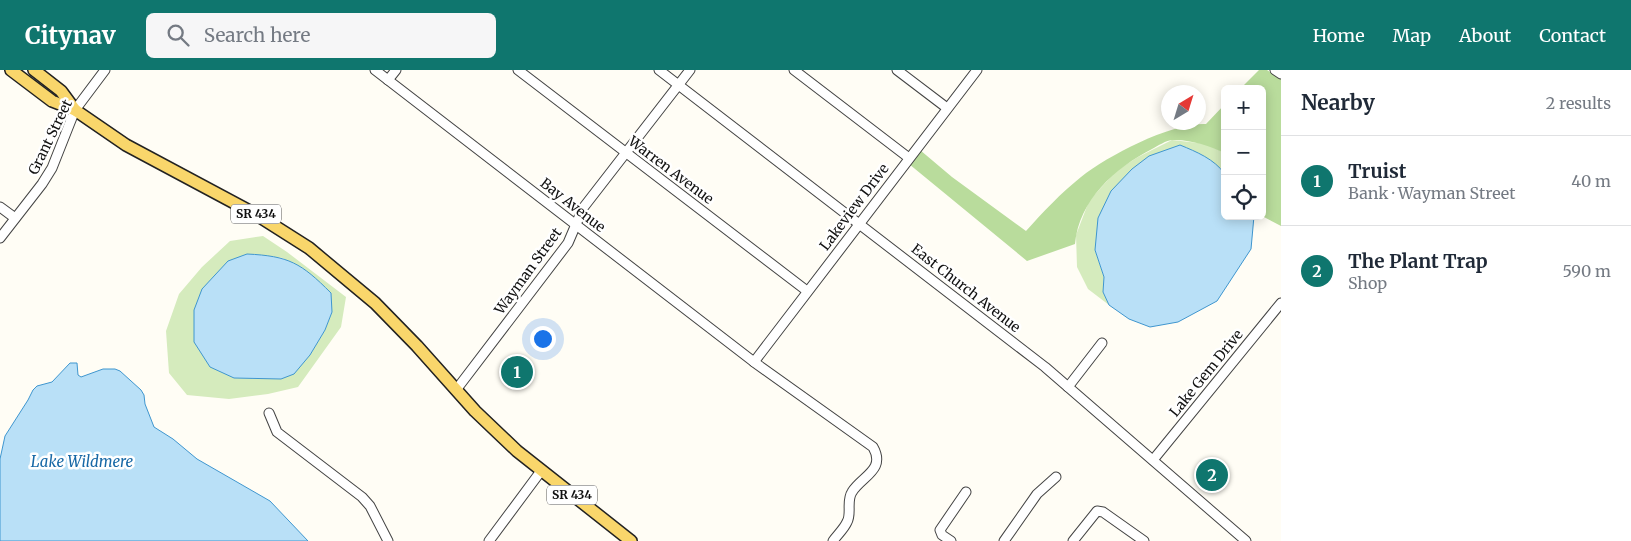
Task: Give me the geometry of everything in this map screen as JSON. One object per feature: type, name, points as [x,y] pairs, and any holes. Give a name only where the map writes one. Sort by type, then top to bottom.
[{"type":"main road","name":"SR 434","points":[[11,70],[52,101],[75,110],[126,145],[257,215],[309,248],[375,303],[496,432],[541,471],[631,541]]},
{"type":"main road","name":"SR 434","points":[[34,70],[61,91],[75,110]]},
{"type":"street","name":"Grant Street","points":[[0,238],[42,184],[52,168],[75,110],[105,70]]},
{"type":"street","name":"Bay Avenue","points":[[375,70],[754,362],[873,447],[878,455],[877,464],[852,492],[848,503],[848,521],[832,541]]},
{"type":"street","points":[[388,80],[396,70]]},
{"type":"street","name":"Warren Avenue","points":[[518,70],[807,291]]},
{"type":"street","name":"East Church Avenue","points":[[659,70],[1068,386],[1246,541]]},
{"type":"street","name":"Wayman Street","points":[[456,390],[568,243],[583,208],[690,70]]},
{"type":"street","points":[[794,70],[909,158]]},
{"type":"street","points":[[897,70],[947,108]]},
{"type":"street","name":"Lakeview Drive","points":[[754,362],[977,70]]},
{"type":"street","points":[[1275,70],[1281,74]]},
{"type":"street","points":[[0,207],[15,218]]},
{"type":"street","name":"Lake Gem Drive","points":[[1153,460],[1281,303]]},
{"type":"street","points":[[1068,386],[1102,343]]},
{"type":"street","points":[[269,413],[277,432],[370,506],[388,541]]},
{"type":"street","points":[[489,541],[541,471]]},
{"type":"street","points":[[1004,541],[1037,494],[1056,477]]},
{"type":"street","points":[[951,541],[942,535],[940,530],[966,492]]},
{"type":"street","points":[[1072,541],[1098,511],[1103,512],[1144,541]]},
{"type":"green space","points":[[1259,70],[1267,70],[1281,79],[1281,226],[1266,218],[1266,85],[1244,85]]},
{"type":"green space","points":[[1221,108],[1221,152],[1193,142],[1179,140],[1170,140],[1159,145],[1125,166],[1101,187],[1084,213],[1078,228],[1075,244],[1027,261],[909,164],[920,150],[952,177],[1026,231],[1059,196],[1081,177],[1107,159],[1140,142],[1172,130],[1206,130],[1206,124]]},
{"type":"green space","points":[[1172,140],[1207,144],[1221,151],[1221,168],[1095,250],[1104,277],[1103,292],[1109,305],[1088,289],[1077,267],[1076,235],[1089,201],[1116,171],[1138,157]]},
{"type":"green space","points":[[263,236],[346,297],[341,327],[298,387],[268,394],[229,399],[187,395],[169,373],[166,331],[179,294],[202,267],[230,241]],"holes":[[[247,254],[283,258],[332,312],[325,330],[310,355],[281,379],[266,377],[252,379]]]},
{"type":"water","points":[[1180,145],[1199,153],[1221,169],[1221,220],[1254,220],[1251,249],[1217,301],[1178,322],[1150,327],[1129,319],[1109,305],[1103,292],[1104,277],[1095,250],[1098,218],[1111,191],[1132,169],[1149,156]]},
{"type":"water","points":[[247,254],[274,257],[294,263],[331,293],[332,312],[325,330],[310,355],[294,374],[281,379],[234,378],[210,367],[194,342],[194,310],[202,289],[228,261]]},
{"type":"water","name":"Lake Wildmere","points":[[70,363],[77,363],[78,375],[81,377],[103,369],[120,371],[141,390],[154,427],[173,439],[197,459],[270,501],[308,541],[0,541],[0,459],[5,436],[33,390],[37,386],[52,382]]},
{"type":"place","name":"Truist","points":[[517,372]]},
{"type":"place","name":"The Plant Trap","points":[[1212,475]]}]
